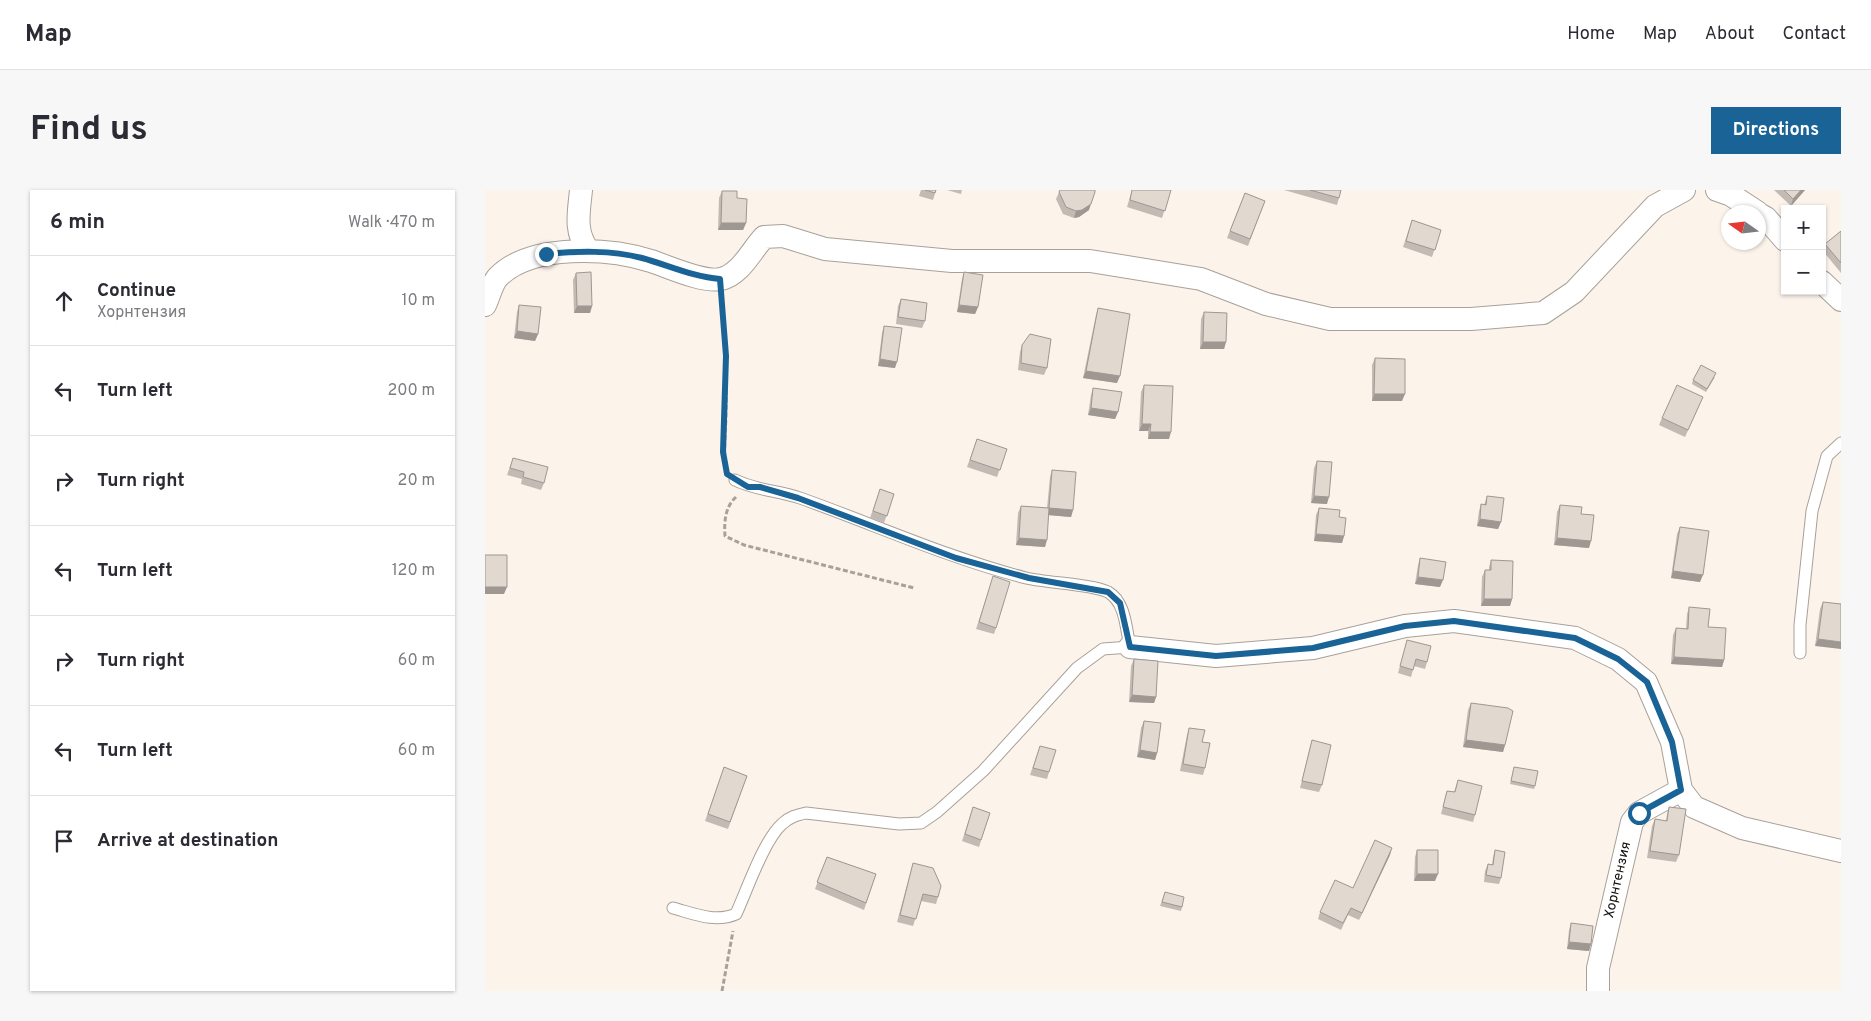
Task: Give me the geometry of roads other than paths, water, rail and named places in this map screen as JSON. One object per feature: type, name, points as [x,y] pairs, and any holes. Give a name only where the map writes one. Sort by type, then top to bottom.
[{"type":"street","points":[[581,190],[577,227],[581,240],[588,250]]},
{"type":"street","points":[[485,305],[497,277],[523,261],[546,254],[588,250],[641,258],[706,278],[720,279],[731,275],[741,266],[764,237],[783,236],[825,249],[952,261],[1091,261],[1201,280],[1266,304],[1330,319],[1471,319],[1543,313],[1574,292],[1655,206],[1684,190]]},
{"type":"street","points":[[1717,190],[1731,195],[1746,205]]},
{"type":"street","points":[[1766,221],[1781,236]]},
{"type":"street","points":[[1826,286],[1841,300]]},
{"type":"street","points":[[1130,647],[1216,656],[1313,648],[1405,626],[1454,621],[1575,638],[1618,659],[1647,682],[1672,742],[1681,790],[1694,807],[1743,828],[1841,851]]},
{"type":"street","name":"Хорнтензия","points":[[1598,991],[1598,968],[1632,822],[1639,813],[1681,790]]},
{"type":"lane","points":[[1800,653],[1800,625],[1812,511],[1827,456],[1841,443]]},
{"type":"lane","points":[[673,908],[703,917],[724,919],[736,914],[768,842],[781,824],[796,815],[806,813],[899,824],[921,823],[937,812],[983,772],[1077,668],[1103,649],[1130,647],[1120,603],[1108,592],[1029,578],[956,558],[798,498],[760,487],[748,487],[735,480]]}]
